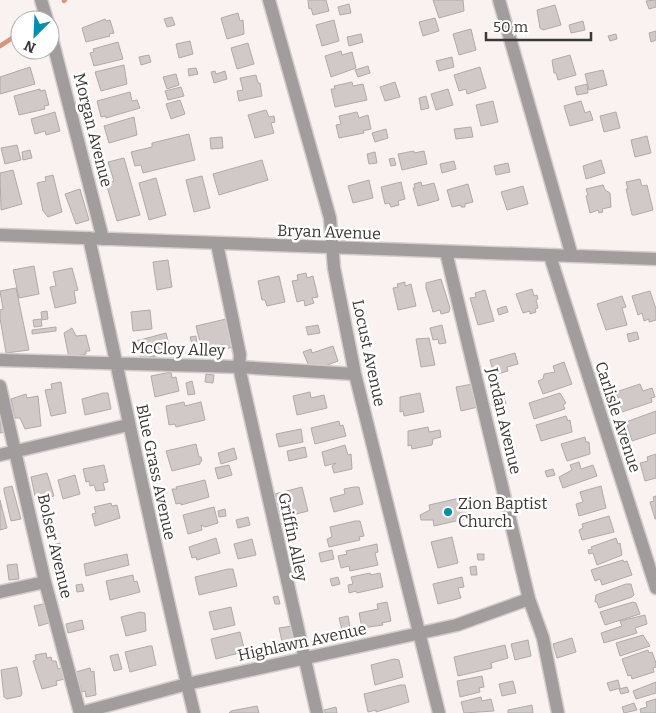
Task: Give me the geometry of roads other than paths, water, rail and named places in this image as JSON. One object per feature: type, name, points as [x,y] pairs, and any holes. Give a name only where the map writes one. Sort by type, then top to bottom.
[{"type":"street","name":"Locust Avenue","points":[[269,0],[320,176],[330,218],[336,277],[355,374],[421,633],[439,713]]},
{"type":"street","points":[[498,0],[572,256]]},
{"type":"street","name":"Morgan Avenue","points":[[57,60],[103,239]]},
{"type":"street","name":"Bryan Avenue","points":[[0,234],[217,244],[656,259]]},
{"type":"street","name":"Blue Grass Avenue","points":[[89,238],[117,363],[128,426],[194,713]]},
{"type":"street","name":"Griffin Alley","points":[[217,244],[240,355],[239,367],[317,713]]},
{"type":"street","name":"Jordan Avenue","points":[[446,252],[529,599],[542,638],[558,713]]},
{"type":"street","name":"Carlisle Avenue","points":[[550,256],[656,588]]},
{"type":"street","name":"McCloy Alley","points":[[0,360],[239,367],[355,374]]},
{"type":"street","name":"Bolser Avenue","points":[[0,386],[46,582],[80,713]]},
{"type":"street","points":[[0,455],[128,426]]},
{"type":"street","points":[[0,592],[46,582]]},
{"type":"street","name":"Highlawn Avenue","points":[[80,713],[187,684],[421,633],[486,616],[529,599]]},
{"type":"waterway","points":[[0,46],[10,40]]},
{"type":"place","name":"Zion Baptist Church","points":[[448,512]]}]
